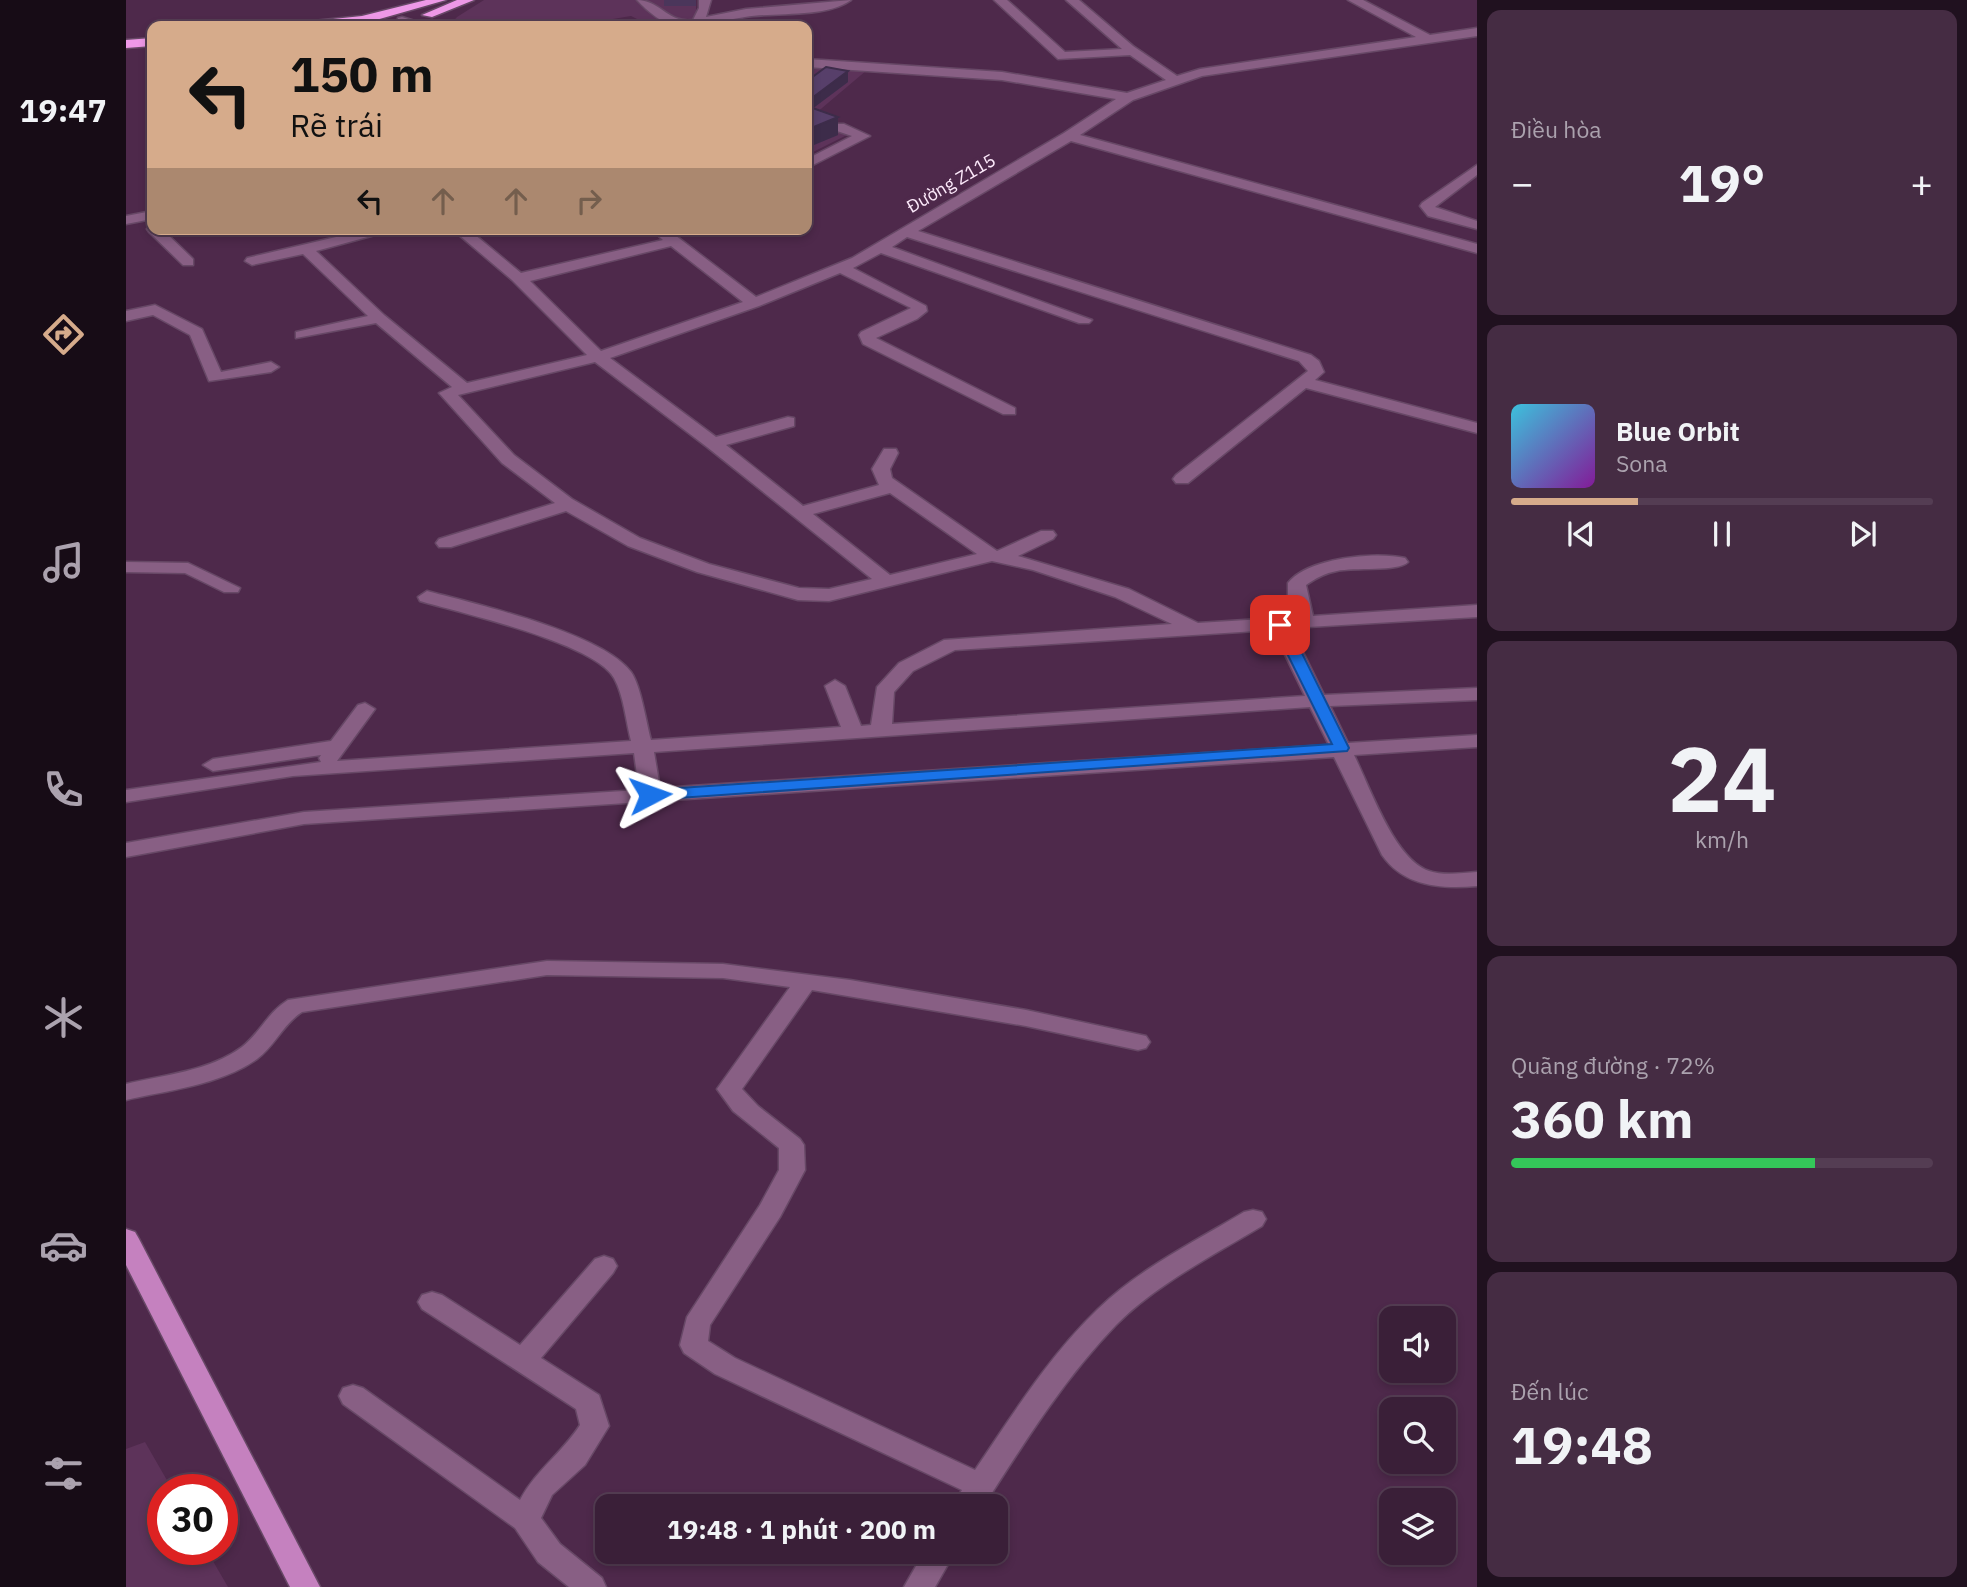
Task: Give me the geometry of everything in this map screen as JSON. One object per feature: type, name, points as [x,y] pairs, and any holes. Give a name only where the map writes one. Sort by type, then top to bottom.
[{"type":"highway","points":[[352,21],[440,0]]},
{"type":"highway","points":[[402,21],[436,13],[468,0]]},
{"type":"highway","points":[[126,32],[147,31]]},
{"type":"highway","points":[[126,44],[147,42]]},
{"type":"main road","points":[[126,1240],[305,1587]]},
{"type":"street","points":[[643,0],[654,11],[673,21]]},
{"type":"street","points":[[699,21],[705,8],[705,0]]},
{"type":"street","points":[[713,21],[746,13],[814,8],[845,0]]},
{"type":"street","points":[[1000,0],[1062,56],[1072,58],[1125,53],[1129,49]]},
{"type":"street","points":[[1072,0],[1129,49],[1176,81]]},
{"type":"street","points":[[1354,0],[1428,39]]},
{"type":"street","name":"Đường Z115","points":[[456,392],[598,356],[754,303],[842,268],[882,248],[1069,136],[1128,97],[1200,73],[1477,32]]},
{"type":"street","points":[[812,63],[1002,76],[1128,97]]},
{"type":"street","points":[[812,162],[863,136],[839,127]]},
{"type":"street","points":[[1069,136],[1477,249]]},
{"type":"street","points":[[1477,169],[1427,206],[1433,213],[1477,225]]},
{"type":"street","points":[[126,220],[147,222]]},
{"type":"street","points":[[905,232],[1305,358],[1313,364],[1316,372],[1182,479]]},
{"type":"street","points":[[162,235],[188,262]]},
{"type":"street","points":[[252,261],[365,235]]},
{"type":"street","points":[[466,235],[517,277],[598,356],[887,581]]},
{"type":"street","points":[[666,235],[754,303]]},
{"type":"street","points":[[517,277],[528,277],[675,241]]},
{"type":"street","points":[[882,248],[1084,320]]},
{"type":"street","points":[[306,249],[456,392],[508,460],[569,505],[634,542],[703,568],[798,594],[829,595],[996,557],[1047,535]]},
{"type":"street","points":[[842,268],[918,306],[919,311],[912,316],[867,335],[869,341],[1009,411]]},
{"type":"street","points":[[126,316],[155,310],[197,332],[215,378],[271,367]]},
{"type":"street","points":[[302,335],[379,318]]},
{"type":"street","points":[[1303,382],[1477,428]]},
{"type":"street","points":[[713,443],[788,422]]},
{"type":"street","points":[[890,453],[881,469],[884,480],[891,487],[996,557],[1037,565],[1122,593],[1196,629]]},
{"type":"street","points":[[800,512],[891,487]]},
{"type":"street","points":[[445,542],[569,505]]},
{"type":"street","points":[[1306,623],[1297,596],[1297,583],[1309,573],[1352,563],[1399,562]]},
{"type":"street","points":[[126,567],[164,565],[188,568],[231,588]]},
{"type":"street","points":[[427,597],[556,635],[597,653],[623,675],[643,747],[650,795]]},
{"type":"street","points":[[881,731],[884,691],[906,667],[951,644],[1477,611]]},
{"type":"street","points":[[1280,625],[1392,855],[1401,866],[1413,874],[1434,879],[1477,880]]},
{"type":"street","points":[[835,686],[853,733]]},
{"type":"street","points":[[126,796],[323,768],[1317,701],[1477,694]]},
{"type":"street","points":[[323,768],[365,709]]},
{"type":"street","points":[[126,850],[304,818],[1477,741]]},
{"type":"street","points":[[213,765],[337,746]]},
{"type":"street","points":[[126,1092],[226,1066],[251,1053],[278,1015],[296,1005],[547,968],[723,971],[1027,1018],[1138,1042]]},
{"type":"street","points":[[806,982],[729,1089],[739,1107],[791,1145],[792,1170],[771,1210],[697,1324],[694,1345],[725,1366],[969,1494]]},
{"type":"street","points":[[974,1494],[1045,1388],[1108,1316],[1171,1268],[1253,1219]]},
{"type":"street","points":[[523,1360],[604,1266]]},
{"type":"street","points":[[432,1302],[589,1403],[595,1426],[575,1457],[542,1487],[525,1519]]},
{"type":"street","points":[[353,1396],[525,1519],[549,1553],[590,1587]]},
{"type":"street","points":[[919,1587],[933,1564]]},
{"type":"shaded area","points":[[484,0],[696,0],[696,18],[684,21],[641,21],[631,16],[601,21],[453,21]]},
{"type":"shaded area","points":[[812,66],[867,70],[812,116]]},
{"type":"shaded area","points":[[812,120],[849,134],[812,152]]},
{"type":"shaded area","points":[[145,1442],[163,1474],[147,1474],[147,1565],[215,1565],[228,1587],[126,1587],[126,1449]]},
{"type":"building","points":[[826,67],[848,71],[812,98],[812,77]]},
{"type":"building","points":[[812,108],[838,117],[812,128]]},
{"type":"route","points":[[650,795],[1342,748],[1280,625]]}]
